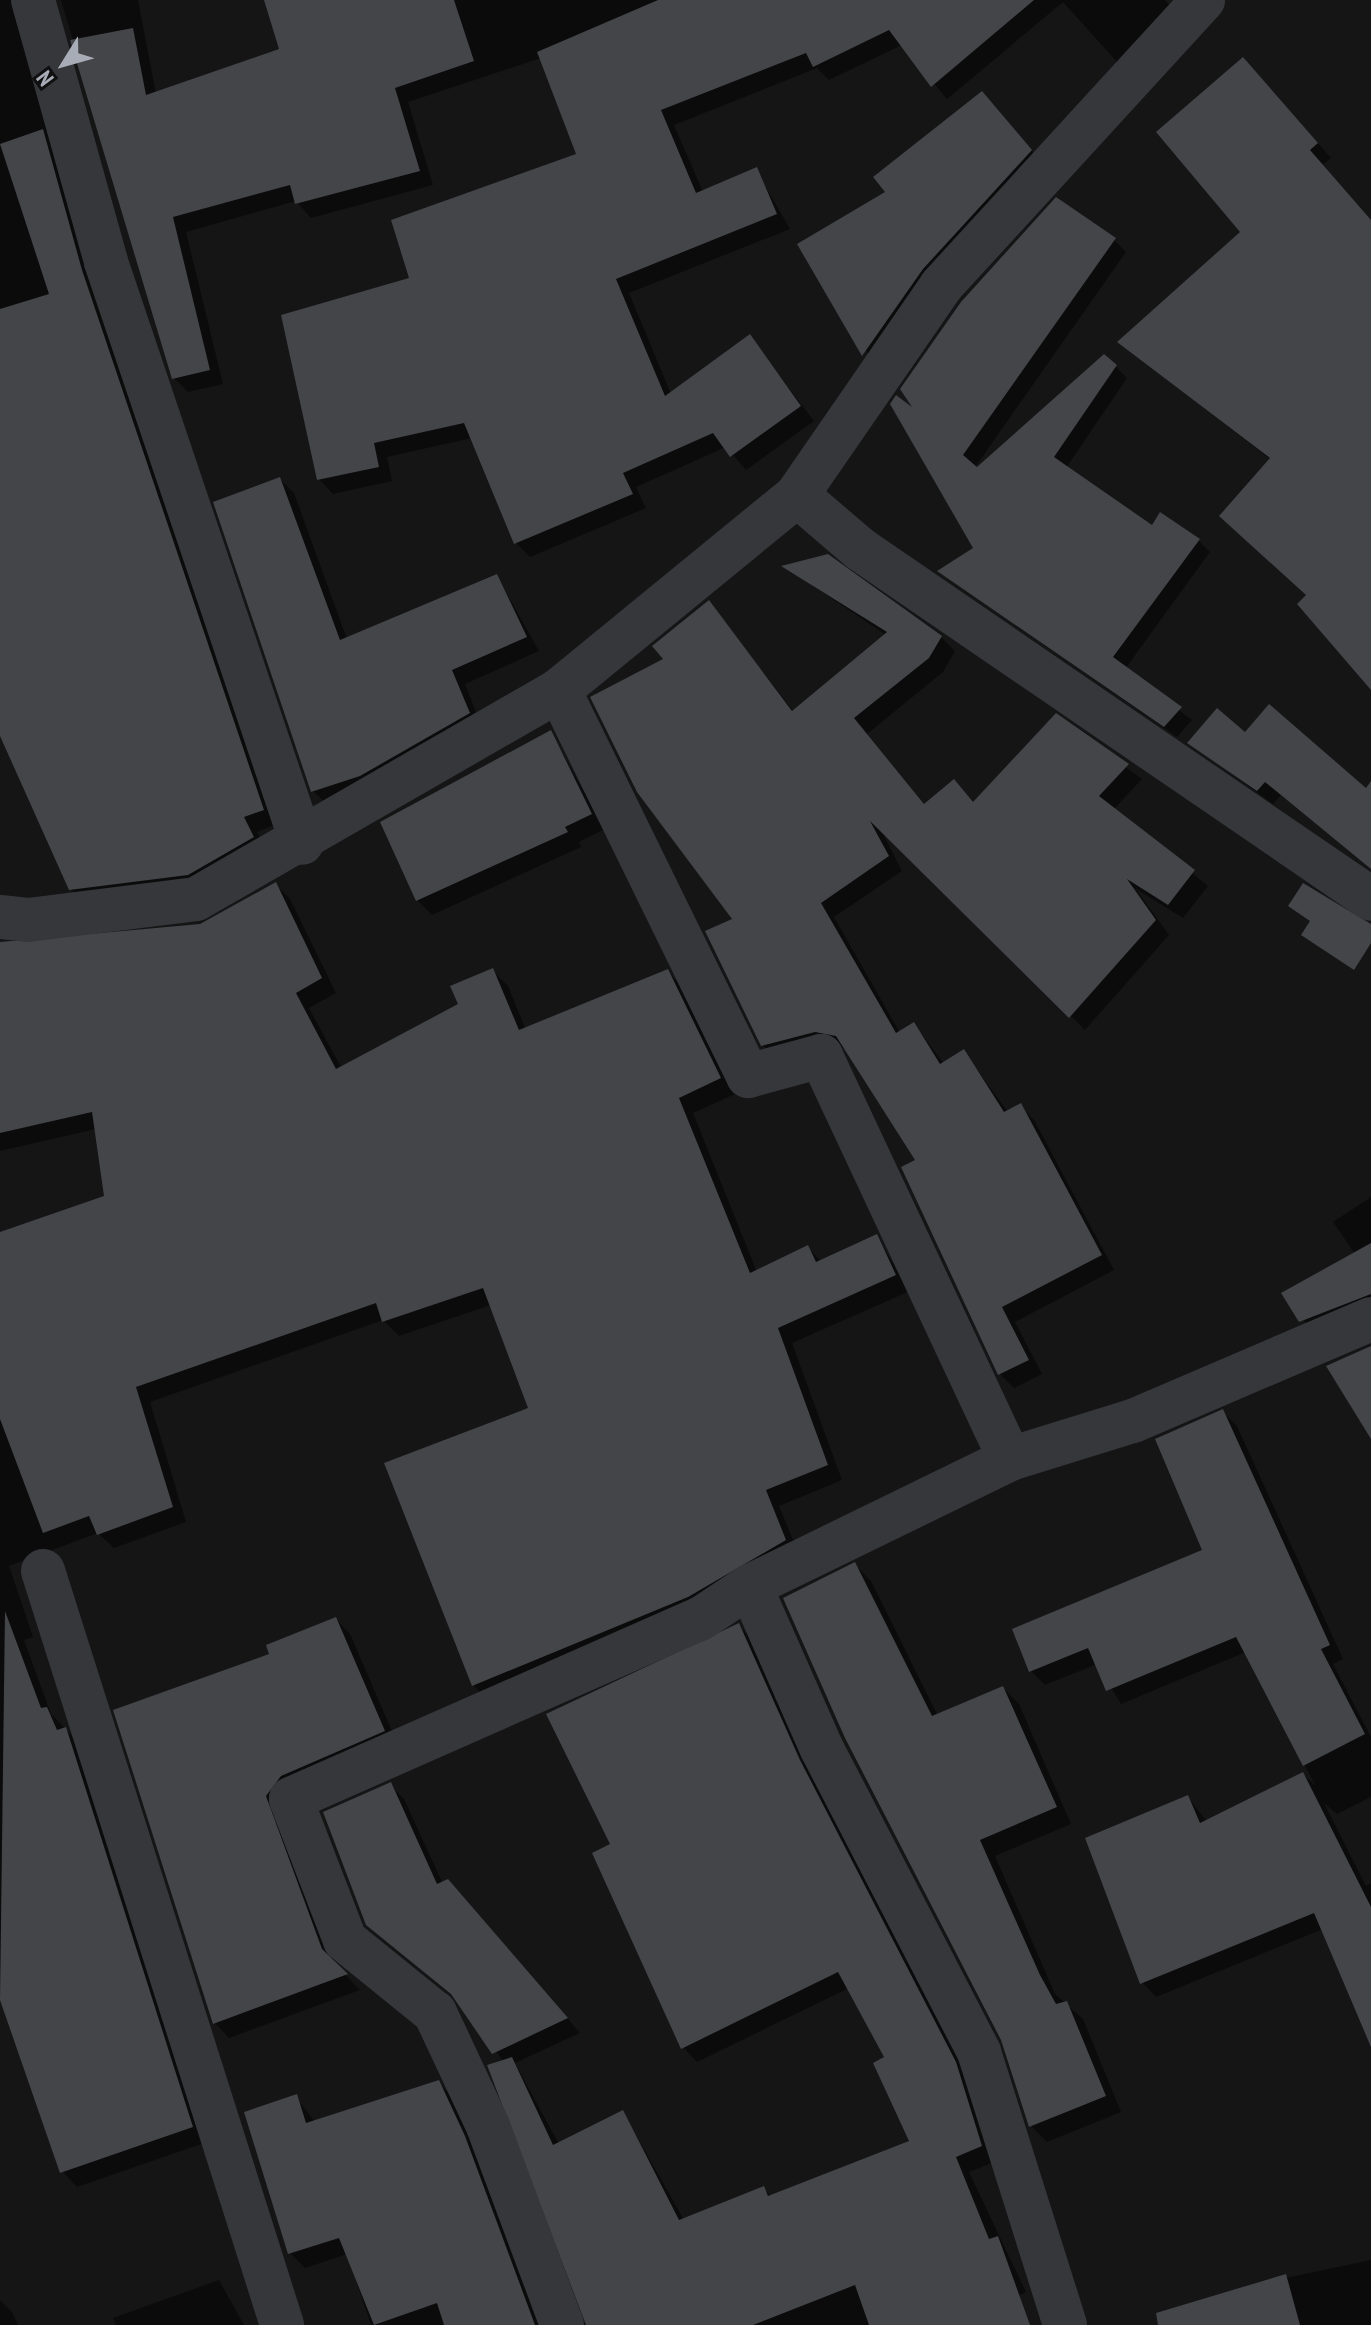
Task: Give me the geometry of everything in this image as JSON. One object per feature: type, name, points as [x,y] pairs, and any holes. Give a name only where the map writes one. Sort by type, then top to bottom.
[{"type":"street","points":[[33,0],[106,262],[302,843]]},
{"type":"street","points":[[0,917],[28,920],[196,899],[302,843],[559,690],[797,495],[941,286],[1203,0]]},
{"type":"street","points":[[797,495],[860,549],[1371,899]]},
{"type":"street","points":[[559,690],[748,1076],[821,1056],[1010,1459]]},
{"type":"street","points":[[562,2325],[488,2126],[435,2013],[345,1940],[291,1799],[700,1619],[750,1586],[1010,1459],[1133,1421],[1371,1319]]},
{"type":"street","points":[[43,1571],[282,2325]]},
{"type":"street","points":[[750,1586],[822,1749],[979,2052],[1065,2325]]},
{"type":"building","points":[[264,0],[454,0],[474,61],[395,88],[420,171],[295,204],[290,185],[173,217],[210,370],[172,379],[70,40],[133,28],[146,95],[279,49]]},
{"type":"building","points":[[658,0],[1034,0],[931,87],[889,30],[813,67],[806,53],[661,110],[696,193],[757,167],[777,214],[616,279],[665,396],[750,334],[801,406],[730,457],[713,433],[623,473],[633,494],[514,544],[464,423],[374,443],[379,467],[317,480],[281,315],[409,278],[391,220],[576,154],[537,52]]},
{"type":"building","points":[[1243,57],[1318,143],[1310,150],[1371,220],[1371,690],[1297,604],[1306,595],[1219,516],[1270,458],[1117,342],[1240,232],[1156,132]]},
{"type":"building","points":[[982,91],[1032,150],[923,269],[862,356],[797,244],[885,192],[873,177]]},
{"type":"building","points":[[43,129],[82,270],[264,810],[244,817],[254,837],[188,875],[69,890],[0,736],[0,309],[49,294],[0,144]]},
{"type":"building","points":[[1056,197],[1116,238],[963,455],[977,467],[1104,354],[1117,365],[1054,457],[1152,525],[1160,512],[1200,539],[1113,657],[1182,707],[1164,727],[937,571],[973,548],[890,404],[896,395],[912,407],[900,389],[961,302]]},
{"type":"building","points":[[280,477],[340,640],[497,574],[527,637],[452,670],[470,713],[360,776],[311,792],[213,502]]},
{"type":"building","points":[[828,554],[942,636],[929,658],[854,718],[924,804],[954,779],[973,802],[1056,713],[1129,764],[1099,796],[1195,870],[1168,905],[1127,879],[1156,920],[1069,1018],[870,821],[889,856],[821,903],[896,1033],[914,1022],[940,1064],[964,1049],[1004,1112],[1021,1103],[1102,1255],[1002,1307],[1029,1360],[998,1375],[901,1167],[915,1160],[836,1036],[815,1032],[761,1046],[705,931],[732,919],[637,792],[590,697],[663,659],[652,646],[709,600],[792,711],[887,632],[781,566]]},
{"type":"building","points":[[1269,704],[1366,788],[1371,781],[1371,869],[1265,782],[1257,791],[1187,743],[1217,708],[1245,732]]},
{"type":"building","points":[[551,730],[592,814],[565,827],[568,832],[416,901],[380,822]]},
{"type":"building","points":[[276,882],[322,978],[296,993],[336,1069],[458,1004],[450,986],[493,968],[519,1030],[668,969],[721,1078],[679,1098],[750,1273],[808,1245],[816,1262],[877,1234],[896,1275],[778,1328],[828,1465],[766,1490],[786,1540],[688,1597],[472,1686],[384,1463],[528,1408],[483,1288],[382,1322],[376,1303],[136,1387],[173,1507],[97,1535],[89,1516],[43,1533],[0,1419],[0,1232],[104,1196],[92,1112],[0,1133],[0,942],[200,924]]},
{"type":"building","points":[[1303,883],[1371,924],[1371,943],[1354,970],[1301,935],[1310,921],[1288,906]]},
{"type":"building","points":[[1371,1243],[1371,1294],[1299,1322],[1281,1293]]},
{"type":"building","points":[[1371,1346],[1371,1439],[1326,1366]]},
{"type":"building","points":[[1223,1409],[1330,1645],[1321,1649],[1365,1734],[1303,1766],[1236,1637],[1106,1691],[1088,1648],[1029,1672],[1012,1629],[1202,1550],[1155,1439]]},
{"type":"building","points":[[855,1562],[932,1716],[1003,1686],[1057,1807],[980,1840],[1040,1975],[1056,2004],[1067,2001],[1106,2096],[1029,2127],[1001,2040],[845,1738],[783,1598]]},
{"type":"building","points":[[5,1611],[41,1708],[47,1707],[57,1730],[66,1727],[193,2127],[60,2173],[0,2000]]},
{"type":"building","points":[[336,1617],[385,1731],[281,1776],[266,1796],[322,1949],[348,1974],[213,2024],[113,1710],[269,1654],[266,1645]]},
{"type":"building","points":[[739,1623],[800,1760],[956,2062],[982,2146],[956,2157],[989,2239],[998,2236],[1030,2325],[869,2325],[855,2285],[753,2325],[586,2325],[487,2065],[512,2057],[553,2145],[623,2110],[679,2220],[764,2186],[768,2196],[909,2141],[873,2063],[884,2057],[838,1972],[681,2049],[592,1853],[610,1844],[546,1714]]},
{"type":"building","points":[[1303,1772],[1371,1907],[1371,2047],[1314,1913],[1140,1984],[1085,1838],[1188,1795],[1200,1823]]},
{"type":"building","points":[[391,1782],[437,1884],[448,1879],[568,2018],[492,2054],[451,1994],[366,1925],[323,1812]]},
{"type":"building","points":[[439,2080],[465,2136],[535,2325],[444,2325],[437,2303],[374,2325],[339,2238],[288,2254],[244,2112],[297,2094],[306,2123]]},
{"type":"building","points":[[1286,2274],[1300,2325],[1158,2325],[1156,2313]]}]
